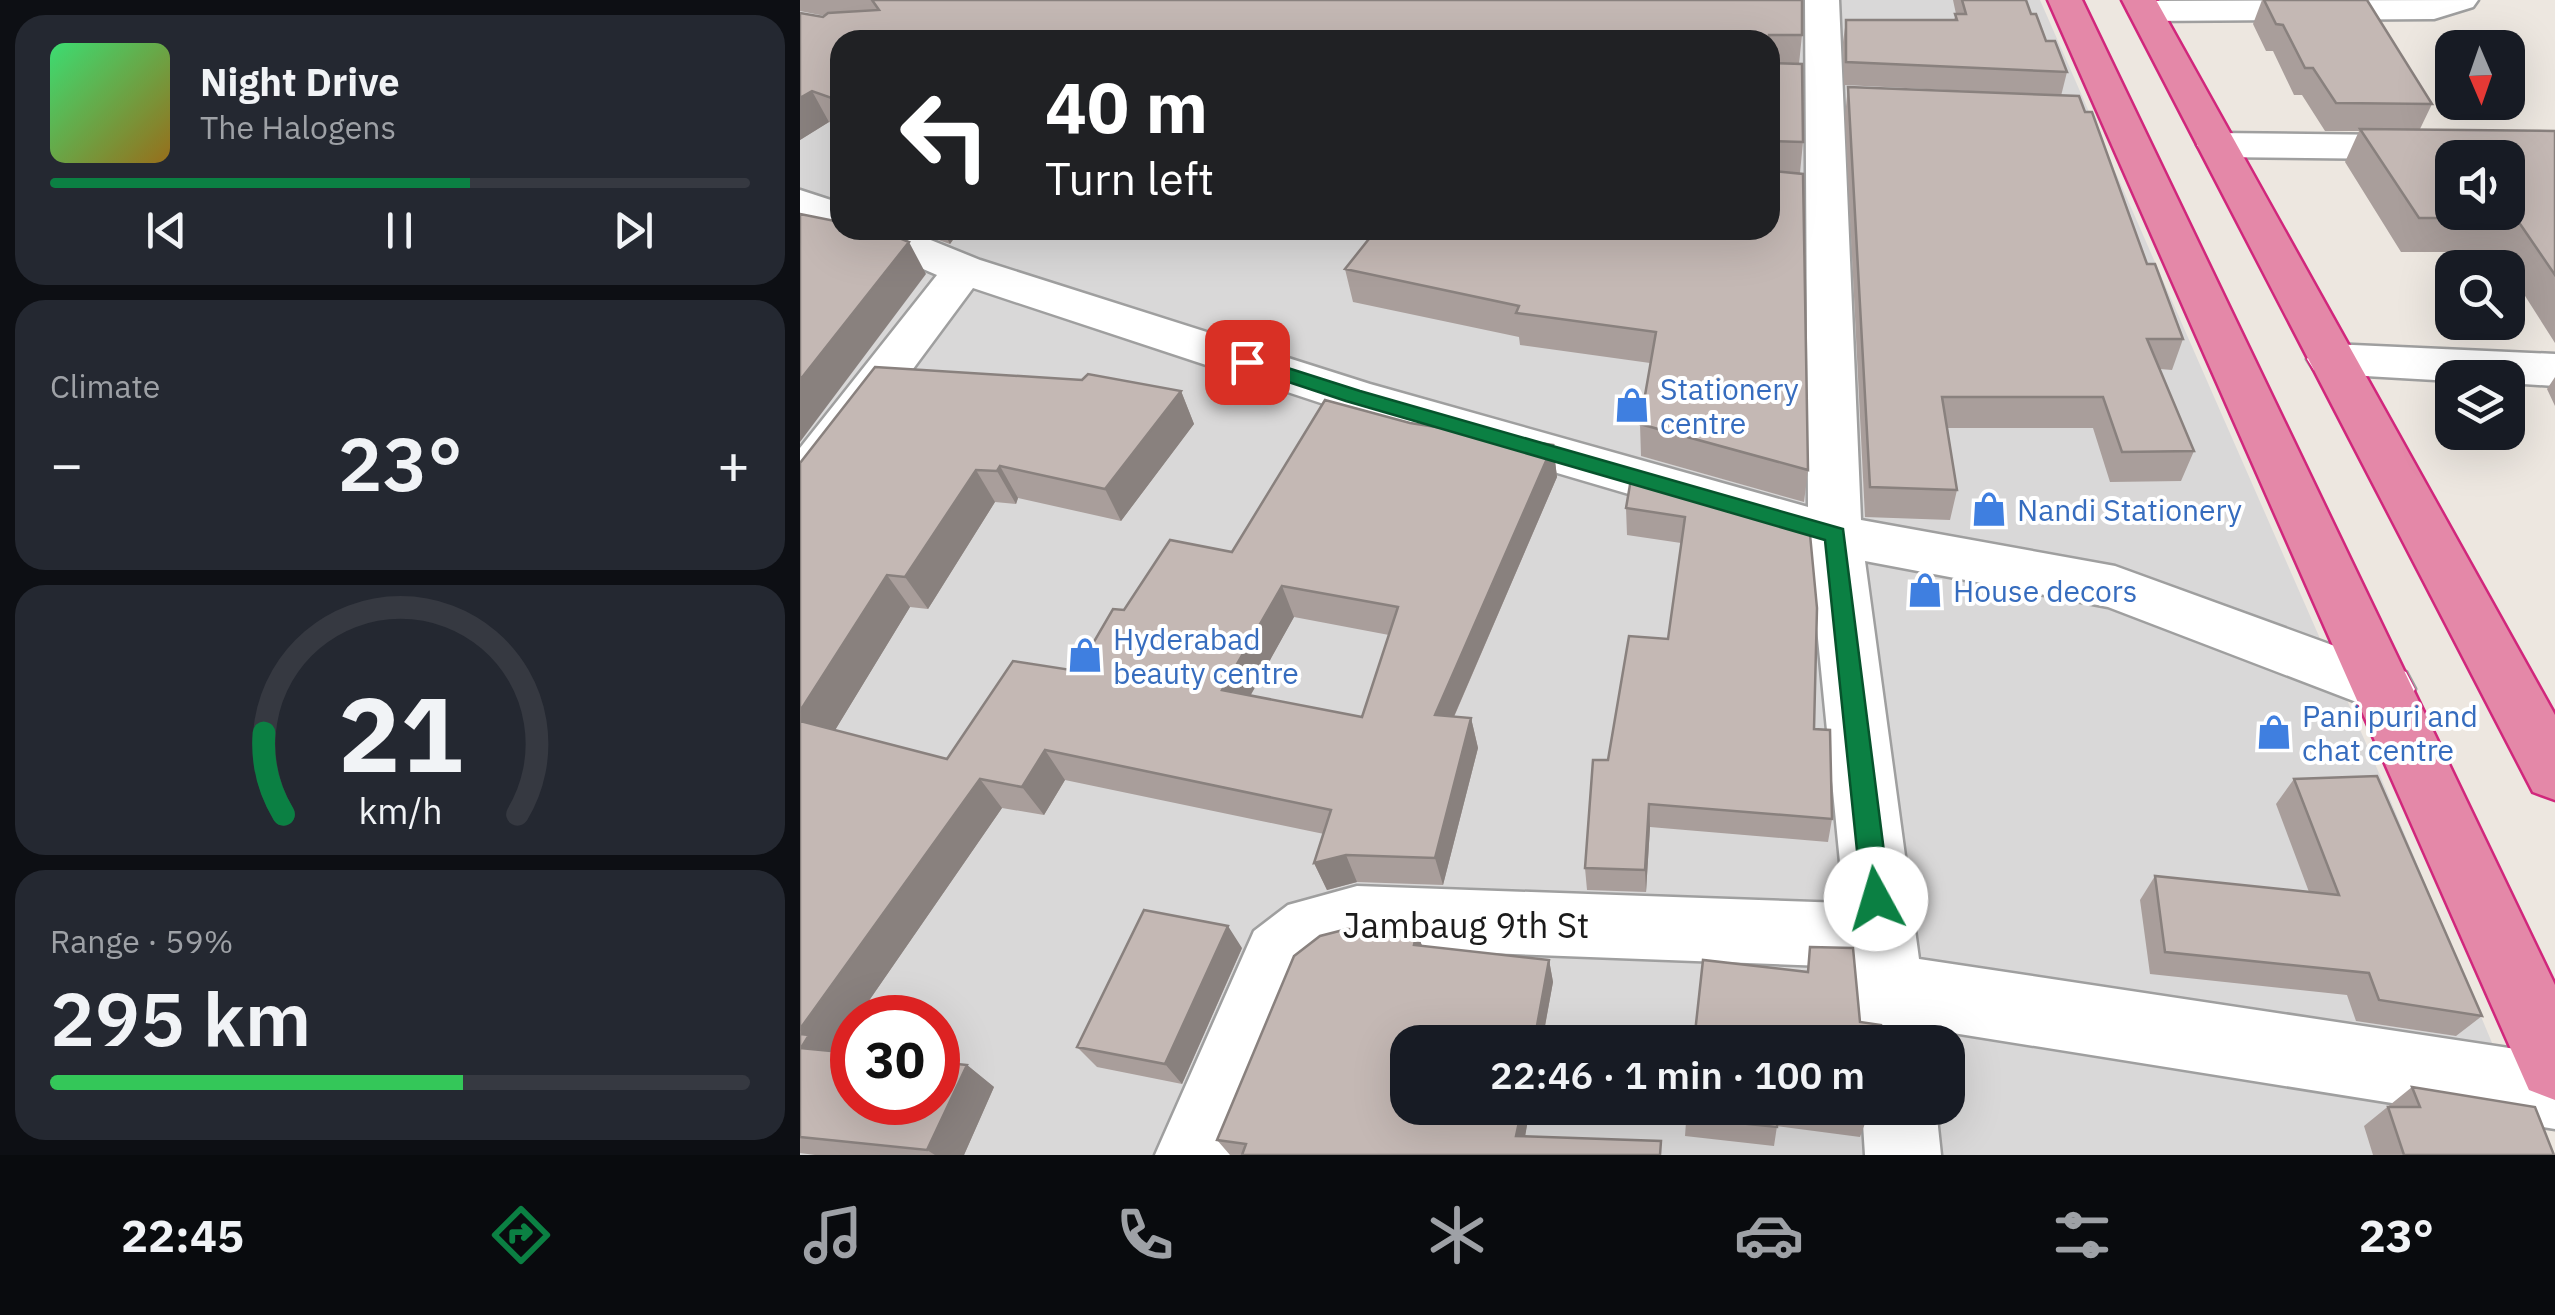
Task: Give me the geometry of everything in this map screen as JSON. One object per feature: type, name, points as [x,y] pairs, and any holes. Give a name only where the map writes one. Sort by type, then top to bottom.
[{"type":"highway","points":[[2065,0],[2097,112],[2233,372],[2385,690],[2555,1064]]},
{"type":"highway","points":[[2142,6],[2331,359],[2546,742]]},
{"type":"street","points":[[1822,0],[1823,91],[1807,190],[1835,535],[1888,989]]},
{"type":"street","points":[[2142,6],[2434,10],[2461,0]]},
{"type":"street","points":[[2217,146],[2555,149]]},
{"type":"street","points":[[800,202],[830,214]]},
{"type":"street","points":[[893,240],[964,270],[1353,396],[1835,535],[2115,587],[2385,690]]},
{"type":"street","points":[[800,484],[964,270]]},
{"type":"street","points":[[2331,359],[2555,370]]},
{"type":"street","name":"Jambaug 9th St","points":[[1194,1155],[1278,954],[1312,927],[1358,917],[1888,989],[2555,1092]]},
{"type":"street","points":[[1900,1125],[1902,1155]]},
{"type":"shaded area","points":[[800,0],[2040,0],[2379,773],[2539,1155],[800,1155]]},
{"type":"building","points":[[872,0],[1802,0],[1802,35],[1780,35],[1780,30],[830,30],[830,97],[812,91],[800,98],[800,13],[823,17],[828,13],[879,10]]},
{"type":"building","points":[[1962,0],[2026,0],[2046,41],[2055,41],[2067,72],[1846,62],[1846,20],[1957,20],[1955,14],[1966,14]]},
{"type":"building","points":[[2264,0],[2367,0],[2432,104],[2336,103],[2313,68],[2305,68],[2283,25],[2276,24]]},
{"type":"building","points":[[1780,63],[1802,64],[1803,142],[1780,141]]},
{"type":"building","points":[[1848,87],[2079,96],[2085,112],[2092,112],[2147,264],[2155,264],[2183,339],[2147,339],[2194,451],[2122,452],[2103,397],[1942,397],[1957,490],[1870,487]]},
{"type":"building","points":[[2360,129],[2555,131],[2555,275],[2524,230],[2525,140],[2435,140],[2435,218],[2419,218]]},
{"type":"building","points":[[1780,172],[1803,174],[1808,470],[1640,424],[1656,332],[1516,313],[1519,306],[1345,269],[1368,240],[1780,240]]},
{"type":"building","points":[[800,214],[830,220],[830,240],[909,242],[800,380]]},
{"type":"building","points":[[875,367],[1082,380],[1088,374],[1181,391],[1105,489],[1000,466],[997,471],[976,470],[905,577],[887,575],[800,711],[800,463]]},
{"type":"building","points":[[1325,400],[1410,423],[1553,445],[1435,715],[1471,718],[1435,858],[1346,855],[1314,863],[1331,810],[1045,750],[1022,787],[980,779],[800,1029],[800,721],[947,759],[1013,661],[1077,671],[1113,609],[1124,610],[1170,540],[1232,552]],"holes":[[[1282,586],[1398,607],[1362,717],[1222,690]]]},
{"type":"building","points":[[1632,473],[1809,524],[1817,608],[1814,729],[1830,730],[1832,819],[1649,804],[1645,870],[1585,868],[1593,760],[1608,760],[1629,636],[1668,639],[1685,517],[1626,508]]},
{"type":"building","points":[[2377,776],[2482,1016],[2379,1000],[2369,973],[2165,952],[2155,876],[2339,895],[2294,779]]},
{"type":"building","points":[[1144,910],[1228,926],[1165,1064],[1077,1047]]},
{"type":"building","points":[[1347,929],[1417,932],[1414,945],[1549,960],[1537,1025],[1390,1025],[1390,1125],[1518,1125],[1516,1136],[1661,1141],[1660,1155],[1242,1155],[1246,1144],[1217,1140],[1294,956],[1320,936]]},
{"type":"building","points":[[1810,947],[1853,948],[1860,1022],[1881,1025],[1696,1025],[1703,960],[1808,972]]},
{"type":"building","points":[[800,1034],[809,1035],[801,1048],[830,1051],[830,1125],[939,1125],[927,1150],[800,1137]]},
{"type":"building","points":[[2412,1087],[2535,1107],[2554,1155],[2404,1155],[2388,1107],[2420,1107]]},
{"type":"place","name":"Stationery centre","points":[[1632,405]]},
{"type":"place","name":"Nandi Stationery","points":[[1989,509]]},
{"type":"place","name":"House decors","points":[[1925,590]]},
{"type":"place","name":"Hyderabad beauty centre","points":[[1085,655]]},
{"type":"place","name":"Pani puri and chat centre","points":[[2274,732]]},
{"type":"route","points":[[1247,362],[1835,535],[1876,899]]}]
